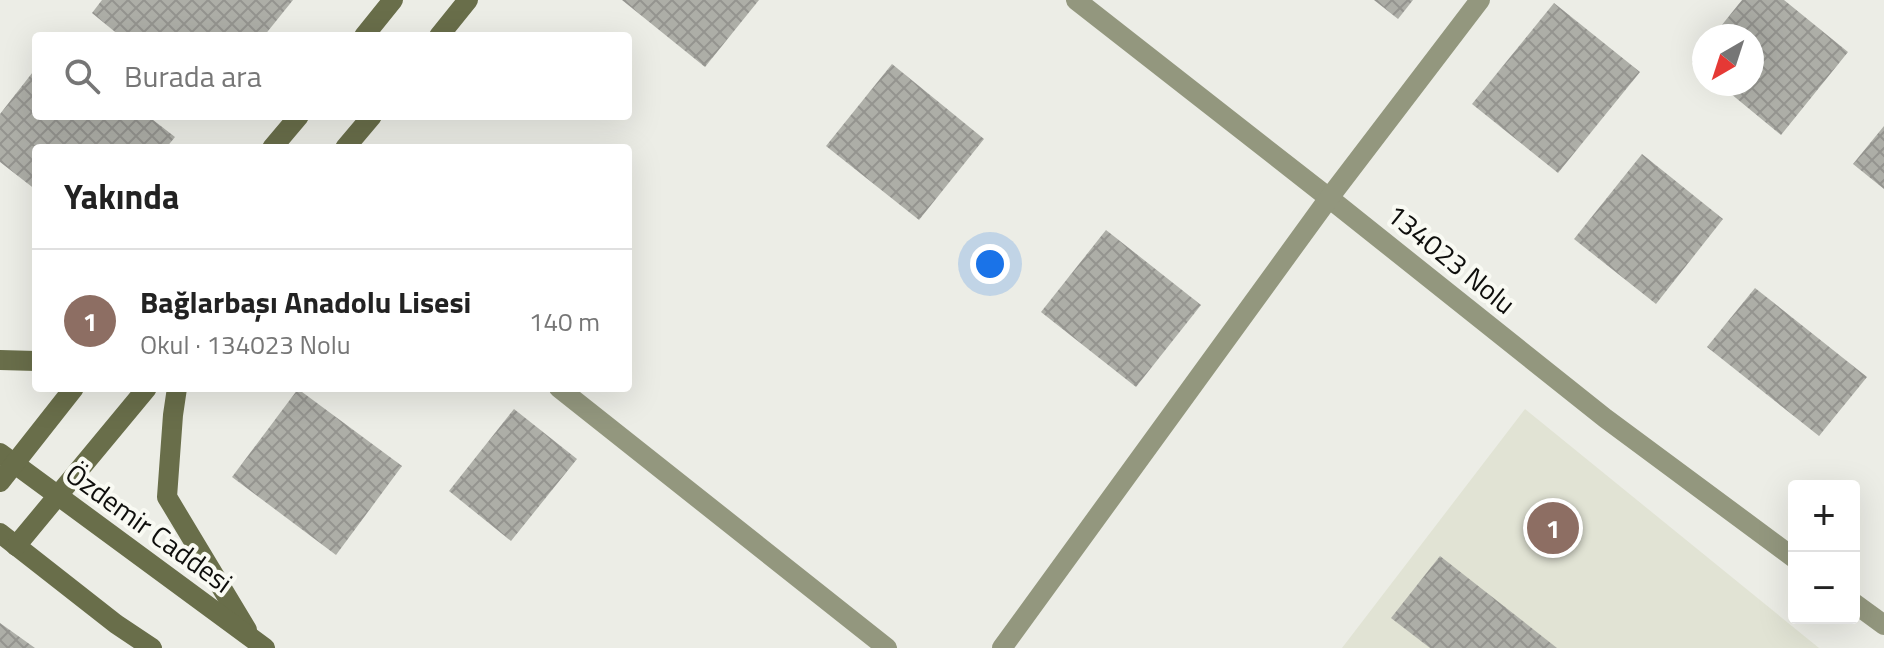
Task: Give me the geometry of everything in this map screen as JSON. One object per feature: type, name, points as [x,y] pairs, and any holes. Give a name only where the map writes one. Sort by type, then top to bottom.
[{"type":"main road","points":[[367,32],[393,0]]},
{"type":"main road","points":[[442,32],[468,0]]},
{"type":"main road","points":[[275,144],[296,120]]},
{"type":"main road","points":[[348,144],[369,120]]},
{"type":"main road","points":[[0,360],[32,361]]},
{"type":"main road","points":[[0,482],[7,459],[70,392]]},
{"type":"main road","points":[[144,392],[57,495],[8,539],[116,624],[152,648]]},
{"type":"main road","points":[[176,392],[167,497],[258,643]]},
{"type":"main road","name":"Özdemir Caddesi","points":[[7,459],[258,643]]},
{"type":"street","name":"134023 Nolu","points":[[1076,0],[1605,418],[1788,554]]},
{"type":"street","points":[[1002,648],[1329,198],[1480,0]]},
{"type":"street","points":[[564,392],[887,648]]},
{"type":"street","points":[[1860,607],[1884,625]]},
{"type":"shaded area","points":[[1525,409],[1819,648],[1342,648]]},
{"type":"building","points":[[102,0],[293,0],[267,32],[115,32],[92,13]]},
{"type":"building","points":[[622,0],[759,0],[705,67]]},
{"type":"building","points":[[1374,0],[1413,0],[1398,19]]},
{"type":"building","points":[[1742,0],[1784,0],[1848,52],[1781,135],[1734,96],[1764,96],[1764,24],[1723,24]]},
{"type":"building","points":[[1554,3],[1640,72],[1558,173],[1472,104]]},
{"type":"building","points":[[892,64],[984,139],[919,220],[826,146]]},
{"type":"building","points":[[32,73],[32,120],[153,120],[175,137],[169,144],[32,144],[32,187],[0,162],[0,114]]},
{"type":"building","points":[[1884,126],[1884,189],[1853,164]]},
{"type":"building","points":[[1642,154],[1723,219],[1656,304],[1574,239]]},
{"type":"building","points":[[1106,230],[1201,305],[1136,387],[1041,312]]},
{"type":"building","points":[[1755,288],[1867,377],[1819,436],[1707,347]]},
{"type":"building","points":[[296,392],[302,392],[402,466],[336,555],[232,477]]},
{"type":"building","points":[[514,409],[577,459],[511,541],[449,491]]},
{"type":"building","points":[[1440,556],[1557,648],[1430,648],[1391,618]]},
{"type":"building","points":[[0,623],[35,648],[0,648]]},
{"type":"place","name":"Bağlarbaşı Anadolu Lisesi","points":[[1553,528]]}]
